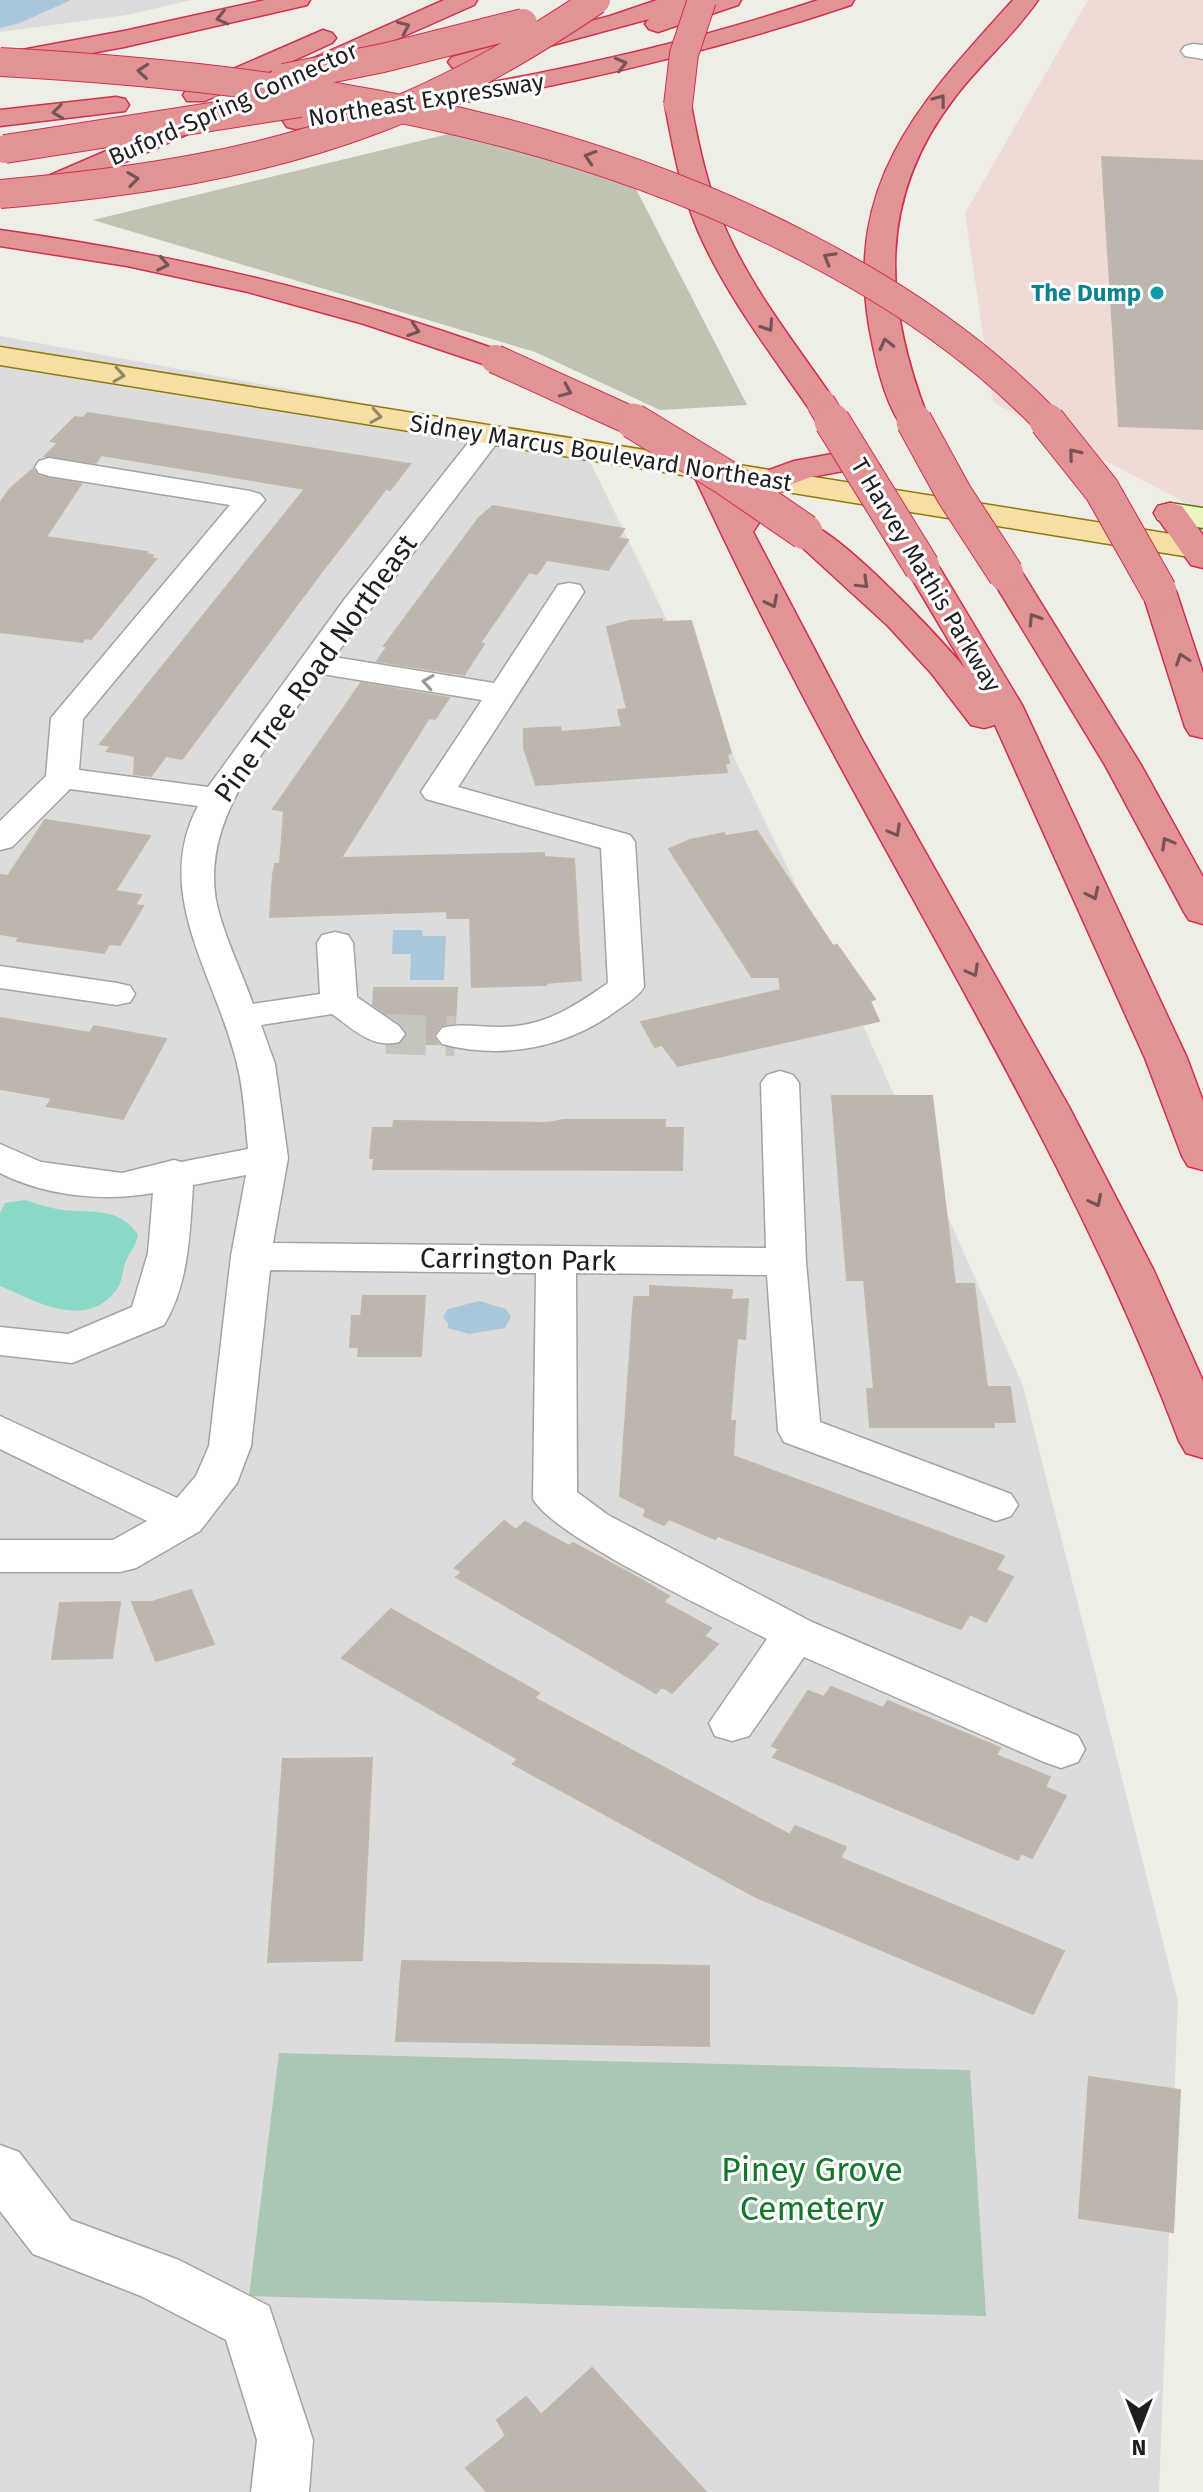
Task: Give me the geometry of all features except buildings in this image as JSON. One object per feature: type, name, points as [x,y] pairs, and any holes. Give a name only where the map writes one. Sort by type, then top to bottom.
[{"type":"highway","points":[[0,62],[138,37],[298,0]]},
{"type":"highway","name":"Buford-Spring Connector","points":[[0,182],[409,0]]},
{"type":"highway","name":"Buford-Spring Connector","points":[[0,207],[465,0]]},
{"type":"highway","points":[[0,194],[104,183],[190,169],[292,146],[368,122],[472,77],[598,0]]},
{"type":"highway","name":"Northeast Expressway","points":[[0,118],[116,105],[279,79],[383,58],[523,23],[598,0]]},
{"type":"highway","points":[[116,105],[211,103],[340,85],[461,62],[619,21],[681,0]]},
{"type":"highway","name":"T Harvey Mathis Parkway","points":[[702,0],[684,54],[678,105],[700,201],[714,235],[733,274],[821,403],[1004,705],[1161,1045],[1203,1156]]},
{"type":"highway","points":[[3,149],[426,81],[623,35],[729,0]]},
{"type":"highway","name":"Northeast Expressway","points":[[3,149],[375,111],[549,80],[747,31],[842,0]]},
{"type":"highway","points":[[1026,0],[925,119],[908,148],[885,211],[878,244],[880,318],[889,356],[912,418],[954,494],[1123,765],[1203,912]]},
{"type":"highway","points":[[0,62],[184,74],[374,102],[535,140],[657,180],[736,211],[808,246],[889,292],[961,343],[1024,398],[1079,458],[1123,522],[1159,591],[1203,727]]},
{"type":"highway","points":[[0,238],[246,281],[416,330],[495,359],[641,426],[725,477],[805,532],[896,614],[951,674],[1060,823]]},
{"type":"highway","points":[[736,533],[769,481],[805,468],[843,462]]},
{"type":"highway","points":[[708,471],[736,533],[830,714],[1030,1073],[1091,1191],[1148,1308],[1203,1441]]},
{"type":"highway","points":[[1170,513],[1201,543]]},
{"type":"main road","name":"Sidney Marcus Boulevard Northeast","points":[[0,327],[1170,513]]},
{"type":"main road","name":"Sidney Marcus Boulevard Northeast","points":[[0,358],[42,362],[769,481],[1201,543]]},
{"type":"street","name":"Pine Tree Road Northeast","points":[[184,1520],[215,1483],[230,1446],[251,1256],[269,1158],[256,1064],[199,901],[197,862],[206,823],[217,798],[314,663],[489,435]]},
{"type":"street","points":[[0,840],[62,778],[67,718],[250,500],[49,467]]},
{"type":"street","points":[[455,1036],[497,1040],[535,1035],[568,1025],[626,987],[618,842],[438,792],[569,592]]},
{"type":"street","points":[[314,663],[505,694]]},
{"type":"street","points":[[62,778],[217,798]]},
{"type":"street","points":[[335,943],[339,1002]]},
{"type":"street","points":[[0,977],[117,994]]},
{"type":"street","points":[[239,1017],[339,1002],[386,1034]]},
{"type":"street","points":[[780,1083],[786,1262],[799,1431],[996,1505]]},
{"type":"street","points":[[1,1157],[29,1172],[69,1172],[122,1186],[174,1173],[269,1158]]},
{"type":"street","points":[[0,1341],[72,1349],[150,1315],[168,1253],[174,1173]]},
{"type":"street","name":"Carrington Park","points":[[251,1256],[786,1262]]},
{"type":"street","points":[[556,1259],[555,1499],[592,1526],[796,1634],[1061,1749]]},
{"type":"street","points":[[0,1431],[184,1520]]},
{"type":"street","points":[[0,1556],[120,1556],[184,1520]]},
{"type":"street","points":[[732,1723],[796,1634]]},
{"type":"street","points":[[0,2169],[52,2237],[160,2278],[249,2324],[285,2440],[280,2492]]},
{"type":"shaded area","points":[[0,0],[192,0],[127,15],[0,32]]},
{"type":"shaded area","points":[[1088,0],[1203,0],[1203,512],[993,402],[965,213]]},
{"type":"shaded area","points":[[457,132],[635,187],[747,405],[660,410],[535,352],[93,220]]},
{"type":"shaded area","points":[[0,336],[581,443],[851,998],[1023,1386],[1178,2001],[1159,2492],[0,2492]]},
{"type":"green space","points":[[25,1200],[58,1209],[105,1213],[131,1226],[138,1235],[115,1292],[102,1303],[74,1311],[44,1305],[0,1286],[0,1213],[5,1203]]},
{"type":"green space","name":"Piney Grove Cemetery","points":[[279,2053],[970,2070],[986,2316],[249,2296]]},
{"type":"water","points":[[0,0],[71,0],[20,23],[0,28]]},
{"type":"water","points":[[393,930],[422,930],[423,936],[446,936],[444,980],[410,980],[411,954],[392,954]]},
{"type":"water","points":[[479,1301],[506,1309],[511,1317],[505,1328],[469,1334],[448,1328],[443,1317],[448,1309]]},
{"type":"tunnel","points":[[386,1034],[455,1036]]},
{"type":"place","name":"The Dump","points":[[1157,293]]}]
